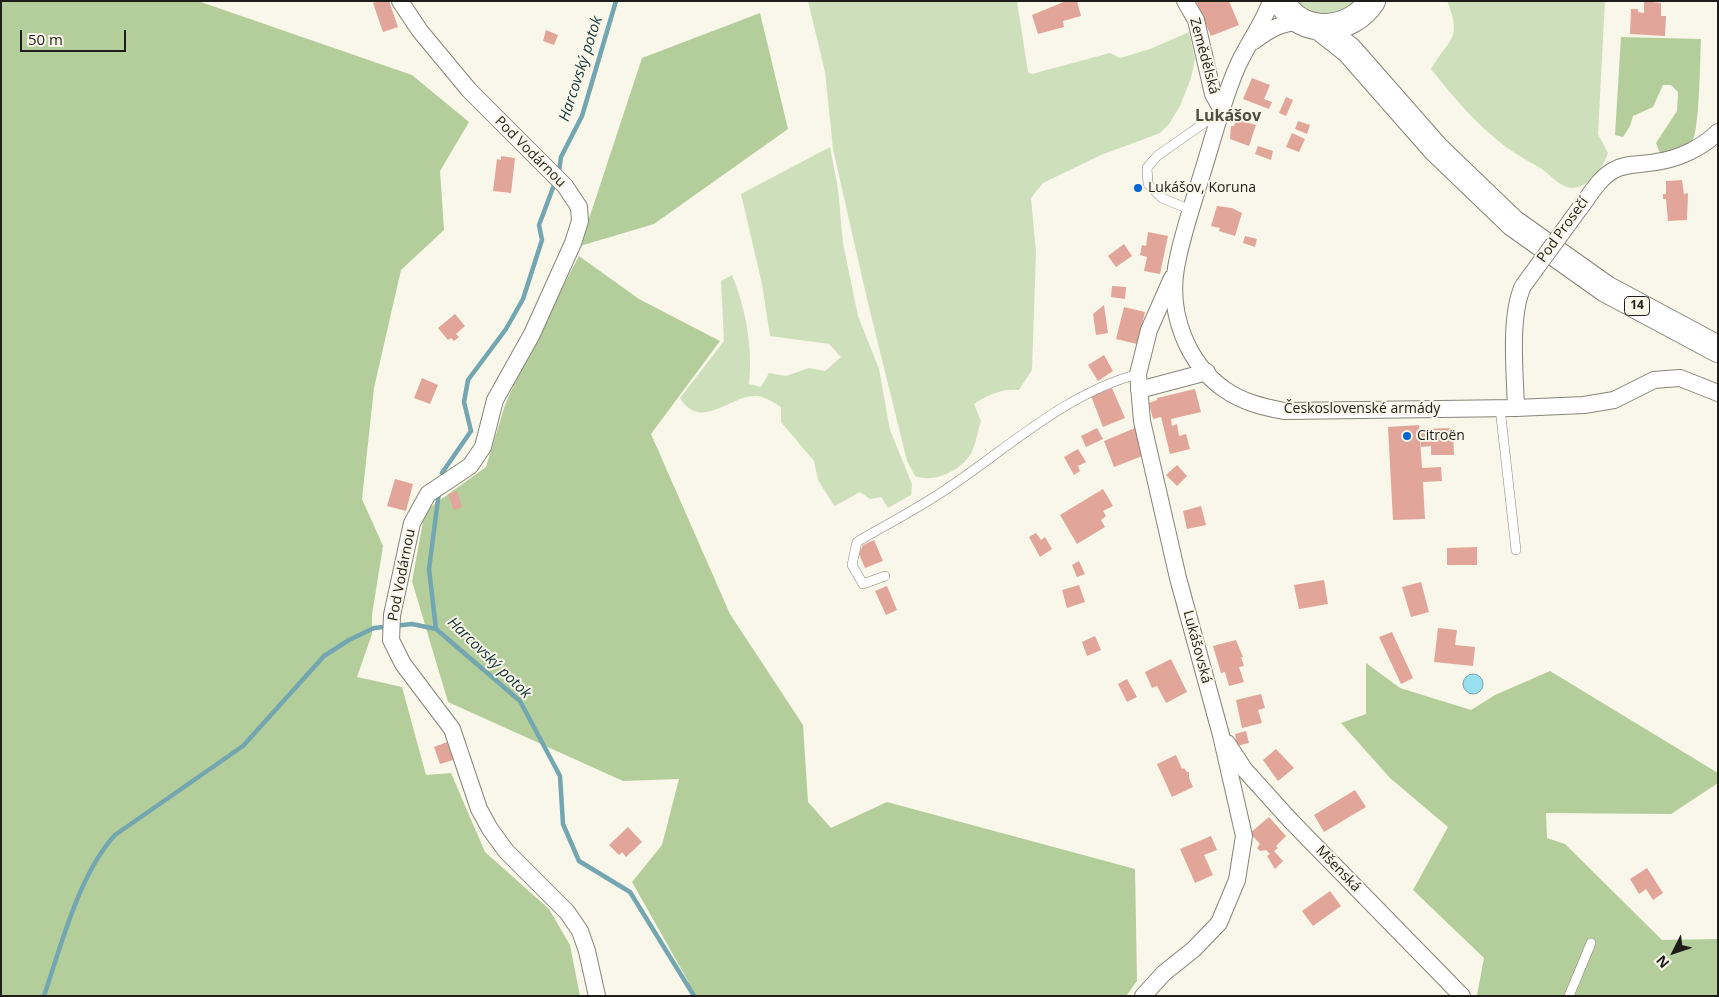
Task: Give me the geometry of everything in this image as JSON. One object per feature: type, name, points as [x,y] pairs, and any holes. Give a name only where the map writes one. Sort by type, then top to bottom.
[{"type":"main road","name":"14","points":[[1281,1],[1292,15],[1342,42],[1436,150],[1513,223],[1606,289],[1718,348]]},
{"type":"main road","name":"14","points":[[1369,6],[1362,20],[1369,52],[1402,109]]},
{"type":"main road","name":"Československé armády","points":[[1312,25],[1345,25],[1369,6]]},
{"type":"street","name":"Pod Vodárnou","points":[[400,1],[420,30],[469,90],[565,186],[578,207],[580,221],[573,243],[532,334],[495,400],[483,447],[470,466],[428,494],[412,523],[391,626],[391,640],[403,664],[452,729],[479,809],[490,829],[506,851],[567,912],[580,931],[588,951],[597,996]]},
{"type":"street","name":"Zemědělská","points":[[1185,1],[1196,20],[1213,94],[1222,110]]},
{"type":"street","name":"Československé armády","points":[[1271,1],[1238,66],[1222,110],[1191,210],[1176,269],[1175,295],[1180,326],[1187,346],[1207,372],[1223,388],[1257,406],[1284,412],[1584,405],[1614,400],[1654,380],[1680,378],[1718,393]]},
{"type":"street","name":"Československé armády","points":[[1248,45],[1273,27],[1285,23],[1312,25]]},
{"type":"street","name":"Pod Prosečí","points":[[1508,408],[1517,298],[1523,286],[1602,178],[1613,170],[1624,166],[1673,158],[1694,149],[1718,132]]},
{"type":"street","name":"Lukášovská","points":[[1143,996],[1164,973],[1194,949],[1219,923],[1237,880],[1244,836],[1221,735],[1178,578],[1142,421],[1138,374],[1149,330],[1176,269]]},
{"type":"street","points":[[1139,390],[1207,372]]},
{"type":"street","name":"Mšenská","points":[[1221,735],[1244,769],[1291,821],[1462,996]]},
{"type":"lane","points":[[1191,210],[1162,198],[1148,184],[1147,168],[1157,156],[1222,110]]},
{"type":"lane","points":[[885,576],[863,584],[852,566],[857,542],[939,494],[1083,394],[1112,381],[1138,374]]},
{"type":"lane","points":[[1508,408],[1516,550]]},
{"type":"lane","points":[[1569,996],[1591,943]]},
{"type":"green space","points":[[1,1],[198,1],[412,75],[469,122],[440,171],[444,230],[401,270],[374,388],[362,499],[383,546],[372,615],[372,634],[357,677],[402,687],[426,775],[451,773],[485,852],[549,909],[570,945],[580,996],[1,996]]},
{"type":"green space","points":[[808,1],[1017,1],[1028,72],[1032,74],[1110,53],[1120,58],[1150,49],[1189,32],[1195,59],[1191,78],[1180,106],[1169,124],[1160,133],[1101,155],[1043,183],[1031,198],[1036,252],[1032,370],[1019,390],[995,393],[974,404],[981,421],[970,455],[953,471],[937,477],[922,478],[915,476],[907,461],[867,299],[833,149],[825,72]]},
{"type":"green space","points":[[1296,1],[1356,1],[1349,7],[1333,13],[1318,13]]},
{"type":"green space","points":[[1447,1],[1605,1],[1598,134],[1608,153],[1599,170],[1589,181],[1577,188],[1567,187],[1506,147],[1466,110],[1431,69],[1452,38],[1454,31],[1452,14]]},
{"type":"green space","points":[[760,13],[788,129],[654,224],[580,246],[642,58]]},
{"type":"green space","points":[[1621,37],[1701,39],[1698,111],[1691,144],[1660,153],[1656,143],[1677,111],[1678,92],[1671,85],[1663,85],[1653,107],[1633,116],[1630,126],[1623,137],[1615,135]]},
{"type":"green space","points":[[830,147],[838,189],[843,243],[858,316],[879,369],[890,430],[912,484],[911,495],[888,508],[881,497],[870,499],[860,492],[835,506],[818,480],[814,461],[781,422],[781,407],[769,400],[759,396],[746,397],[716,409],[697,412],[688,408],[680,398],[724,341],[721,281],[732,275],[745,315],[750,357],[749,384],[761,387],[769,373],[786,376],[809,368],[825,371],[841,357],[829,344],[770,336],[762,284],[741,194]]},
{"type":"green space","points":[[579,256],[639,299],[720,341],[651,434],[730,614],[803,725],[808,802],[831,828],[887,802],[1135,869],[1137,981],[1126,996],[691,996],[688,981],[632,882],[662,845],[679,779],[623,781],[448,702],[412,581],[425,511],[486,467],[505,405],[529,351]]},
{"type":"green space","points":[[1366,663],[1400,688],[1471,710],[1495,695],[1550,671],[1718,773],[1718,783],[1671,814],[1546,813],[1547,838],[1565,844],[1662,940],[1718,939],[1718,996],[1477,995],[1484,958],[1413,890],[1448,827],[1390,778],[1341,723],[1366,714]]},
{"type":"water","points":[[1473,674],[1480,677],[1483,684],[1480,691],[1473,694],[1466,691],[1463,684],[1466,677]]},
{"type":"building","points":[[389,1],[398,27],[383,32],[373,3]]},
{"type":"building","points":[[1066,1],[1077,1],[1081,16],[1063,21],[1064,27],[1038,34],[1032,15]]},
{"type":"building","points":[[1196,1],[1229,1],[1239,25],[1211,36]]},
{"type":"building","points":[[1644,1],[1661,3],[1661,16],[1666,16],[1665,36],[1630,34],[1631,9],[1638,9],[1638,12],[1644,13]]},
{"type":"building","points":[[546,30],[558,35],[554,45],[543,41]]},
{"type":"building","points":[[1252,78],[1270,85],[1264,99],[1272,102],[1269,109],[1243,99]]},
{"type":"building","points":[[1286,97],[1293,100],[1286,116],[1279,113]]},
{"type":"building","points":[[1236,119],[1256,125],[1249,146],[1230,139],[1231,126],[1234,126]]},
{"type":"building","points":[[1298,121],[1310,125],[1307,134],[1295,129]]},
{"type":"building","points":[[1292,133],[1305,139],[1299,152],[1286,147]]},
{"type":"building","points":[[1258,146],[1273,151],[1271,160],[1255,154]]},
{"type":"building","points":[[501,156],[515,158],[511,193],[493,191],[497,159],[501,160]]},
{"type":"building","points":[[1682,180],[1684,194],[1688,193],[1687,220],[1668,221],[1666,199],[1663,199],[1663,194],[1666,194],[1666,181]]},
{"type":"building","points":[[1217,206],[1232,208],[1242,213],[1235,236],[1219,231],[1220,228],[1211,226]]},
{"type":"building","points":[[1148,232],[1168,236],[1160,274],[1144,271],[1147,257],[1140,255],[1142,245],[1146,246]]},
{"type":"building","points":[[1245,236],[1257,239],[1255,247],[1243,243]]},
{"type":"building","points":[[1124,244],[1132,256],[1116,267],[1108,256]]},
{"type":"building","points":[[1112,286],[1126,287],[1125,299],[1111,297]]},
{"type":"building","points":[[1104,305],[1108,333],[1096,335],[1093,314]]},
{"type":"building","points":[[1124,307],[1145,312],[1137,344],[1116,339]]},
{"type":"building","points":[[455,314],[465,326],[456,334],[459,337],[454,341],[451,338],[448,340],[438,328]]},
{"type":"building","points":[[1104,355],[1113,371],[1098,381],[1088,365]]},
{"type":"building","points":[[422,378],[438,385],[430,404],[414,398]]},
{"type":"building","points":[[1112,388],[1125,418],[1103,427],[1091,396]]},
{"type":"building","points":[[1195,389],[1201,412],[1171,419],[1172,426],[1177,424],[1179,436],[1186,434],[1190,449],[1170,454],[1161,417],[1153,419],[1149,403],[1157,400],[1157,398]]},
{"type":"building","points":[[1419,425],[1422,468],[1441,467],[1442,481],[1423,482],[1425,519],[1393,520],[1388,427]]},
{"type":"building","points":[[1097,428],[1103,439],[1086,447],[1081,436]]},
{"type":"building","points":[[1135,428],[1145,455],[1114,467],[1104,441]]},
{"type":"building","points":[[1453,428],[1454,455],[1431,455],[1431,446],[1421,447],[1420,429]]},
{"type":"building","points":[[1078,449],[1086,462],[1078,466],[1080,471],[1074,475],[1064,457]]},
{"type":"building","points":[[1177,465],[1187,476],[1177,486],[1166,475]]},
{"type":"building","points":[[395,479],[413,484],[406,511],[387,506]]},
{"type":"building","points":[[1103,489],[1113,506],[1103,511],[1106,516],[1101,520],[1105,527],[1077,544],[1060,515]]},
{"type":"building","points":[[457,491],[462,507],[454,510],[448,494]]},
{"type":"building","points":[[1201,506],[1206,525],[1187,529],[1183,511]]},
{"type":"building","points":[[1036,533],[1041,540],[1045,537],[1052,549],[1040,557],[1029,537]]},
{"type":"building","points":[[874,540],[883,561],[865,568],[859,554],[863,545]]},
{"type":"building","points":[[1477,547],[1477,565],[1447,565],[1447,548]]},
{"type":"building","points":[[1079,561],[1085,574],[1077,577],[1072,565]]},
{"type":"building","points":[[1324,580],[1328,604],[1299,609],[1294,585]]},
{"type":"building","points":[[1421,582],[1429,612],[1411,617],[1402,587]]},
{"type":"building","points":[[1079,585],[1085,602],[1067,608],[1062,590]]},
{"type":"building","points":[[887,586],[897,610],[886,615],[875,591]]},
{"type":"building","points":[[1438,628],[1457,630],[1455,645],[1475,647],[1473,666],[1434,662]]},
{"type":"building","points":[[1392,632],[1413,678],[1401,684],[1379,637]]},
{"type":"building","points":[[1095,636],[1101,650],[1087,656],[1082,642]]},
{"type":"building","points":[[1236,640],[1243,657],[1241,657],[1244,666],[1239,667],[1244,682],[1229,686],[1225,672],[1221,673],[1213,646]]},
{"type":"building","points":[[1171,659],[1187,692],[1166,703],[1157,686],[1152,688],[1145,672]]},
{"type":"building","points":[[1127,679],[1137,697],[1127,702],[1118,684]]},
{"type":"building","points":[[1261,694],[1265,708],[1258,710],[1262,723],[1242,728],[1236,700]]},
{"type":"building","points":[[1246,731],[1249,743],[1237,746],[1235,734]]},
{"type":"building","points":[[447,742],[453,760],[440,764],[434,747]]},
{"type":"building","points":[[1276,749],[1294,768],[1278,781],[1263,760]]},
{"type":"building","points":[[1176,755],[1182,769],[1184,768],[1189,772],[1189,778],[1193,787],[1172,797],[1157,764]]},
{"type":"building","points":[[1355,790],[1366,807],[1324,832],[1314,815]]},
{"type":"building","points":[[1269,817],[1286,836],[1276,846],[1278,848],[1274,851],[1283,861],[1275,869],[1267,856],[1270,854],[1266,850],[1260,851],[1257,848],[1260,844],[1250,833]]},
{"type":"building","points":[[628,827],[642,842],[626,857],[622,852],[619,855],[609,845]]},
{"type":"building","points":[[1211,836],[1217,850],[1204,855],[1213,875],[1195,883],[1180,849]]},
{"type":"building","points":[[1647,868],[1663,893],[1653,900],[1646,889],[1639,894],[1630,879]]},
{"type":"building","points":[[1330,891],[1341,906],[1313,926],[1302,911]]},
{"type":"waterway","name":"Harcovský potok","points":[[559,171],[561,157],[582,116],[616,1]]},
{"type":"waterway","name":"Harcovský potok","points":[[442,473],[471,431],[464,402],[468,380],[506,329],[523,299],[542,240],[539,225],[554,185]]},
{"type":"waterway","name":"Harcovský potok","points":[[439,492],[429,569],[436,629],[520,701],[560,776],[563,824],[579,861],[630,892],[694,996]]},
{"type":"waterway","points":[[44,996],[64,933],[81,890],[102,851],[115,835],[243,746],[324,656],[349,640],[374,628],[412,624],[436,629]]},
{"type":"place","name":"Lukášov, Koruna","points":[[1138,188]]},
{"type":"place","name":"Citroën","points":[[1407,436]]},
{"type":"district","name":"Lukášov","points":[[1228,116]]}]
